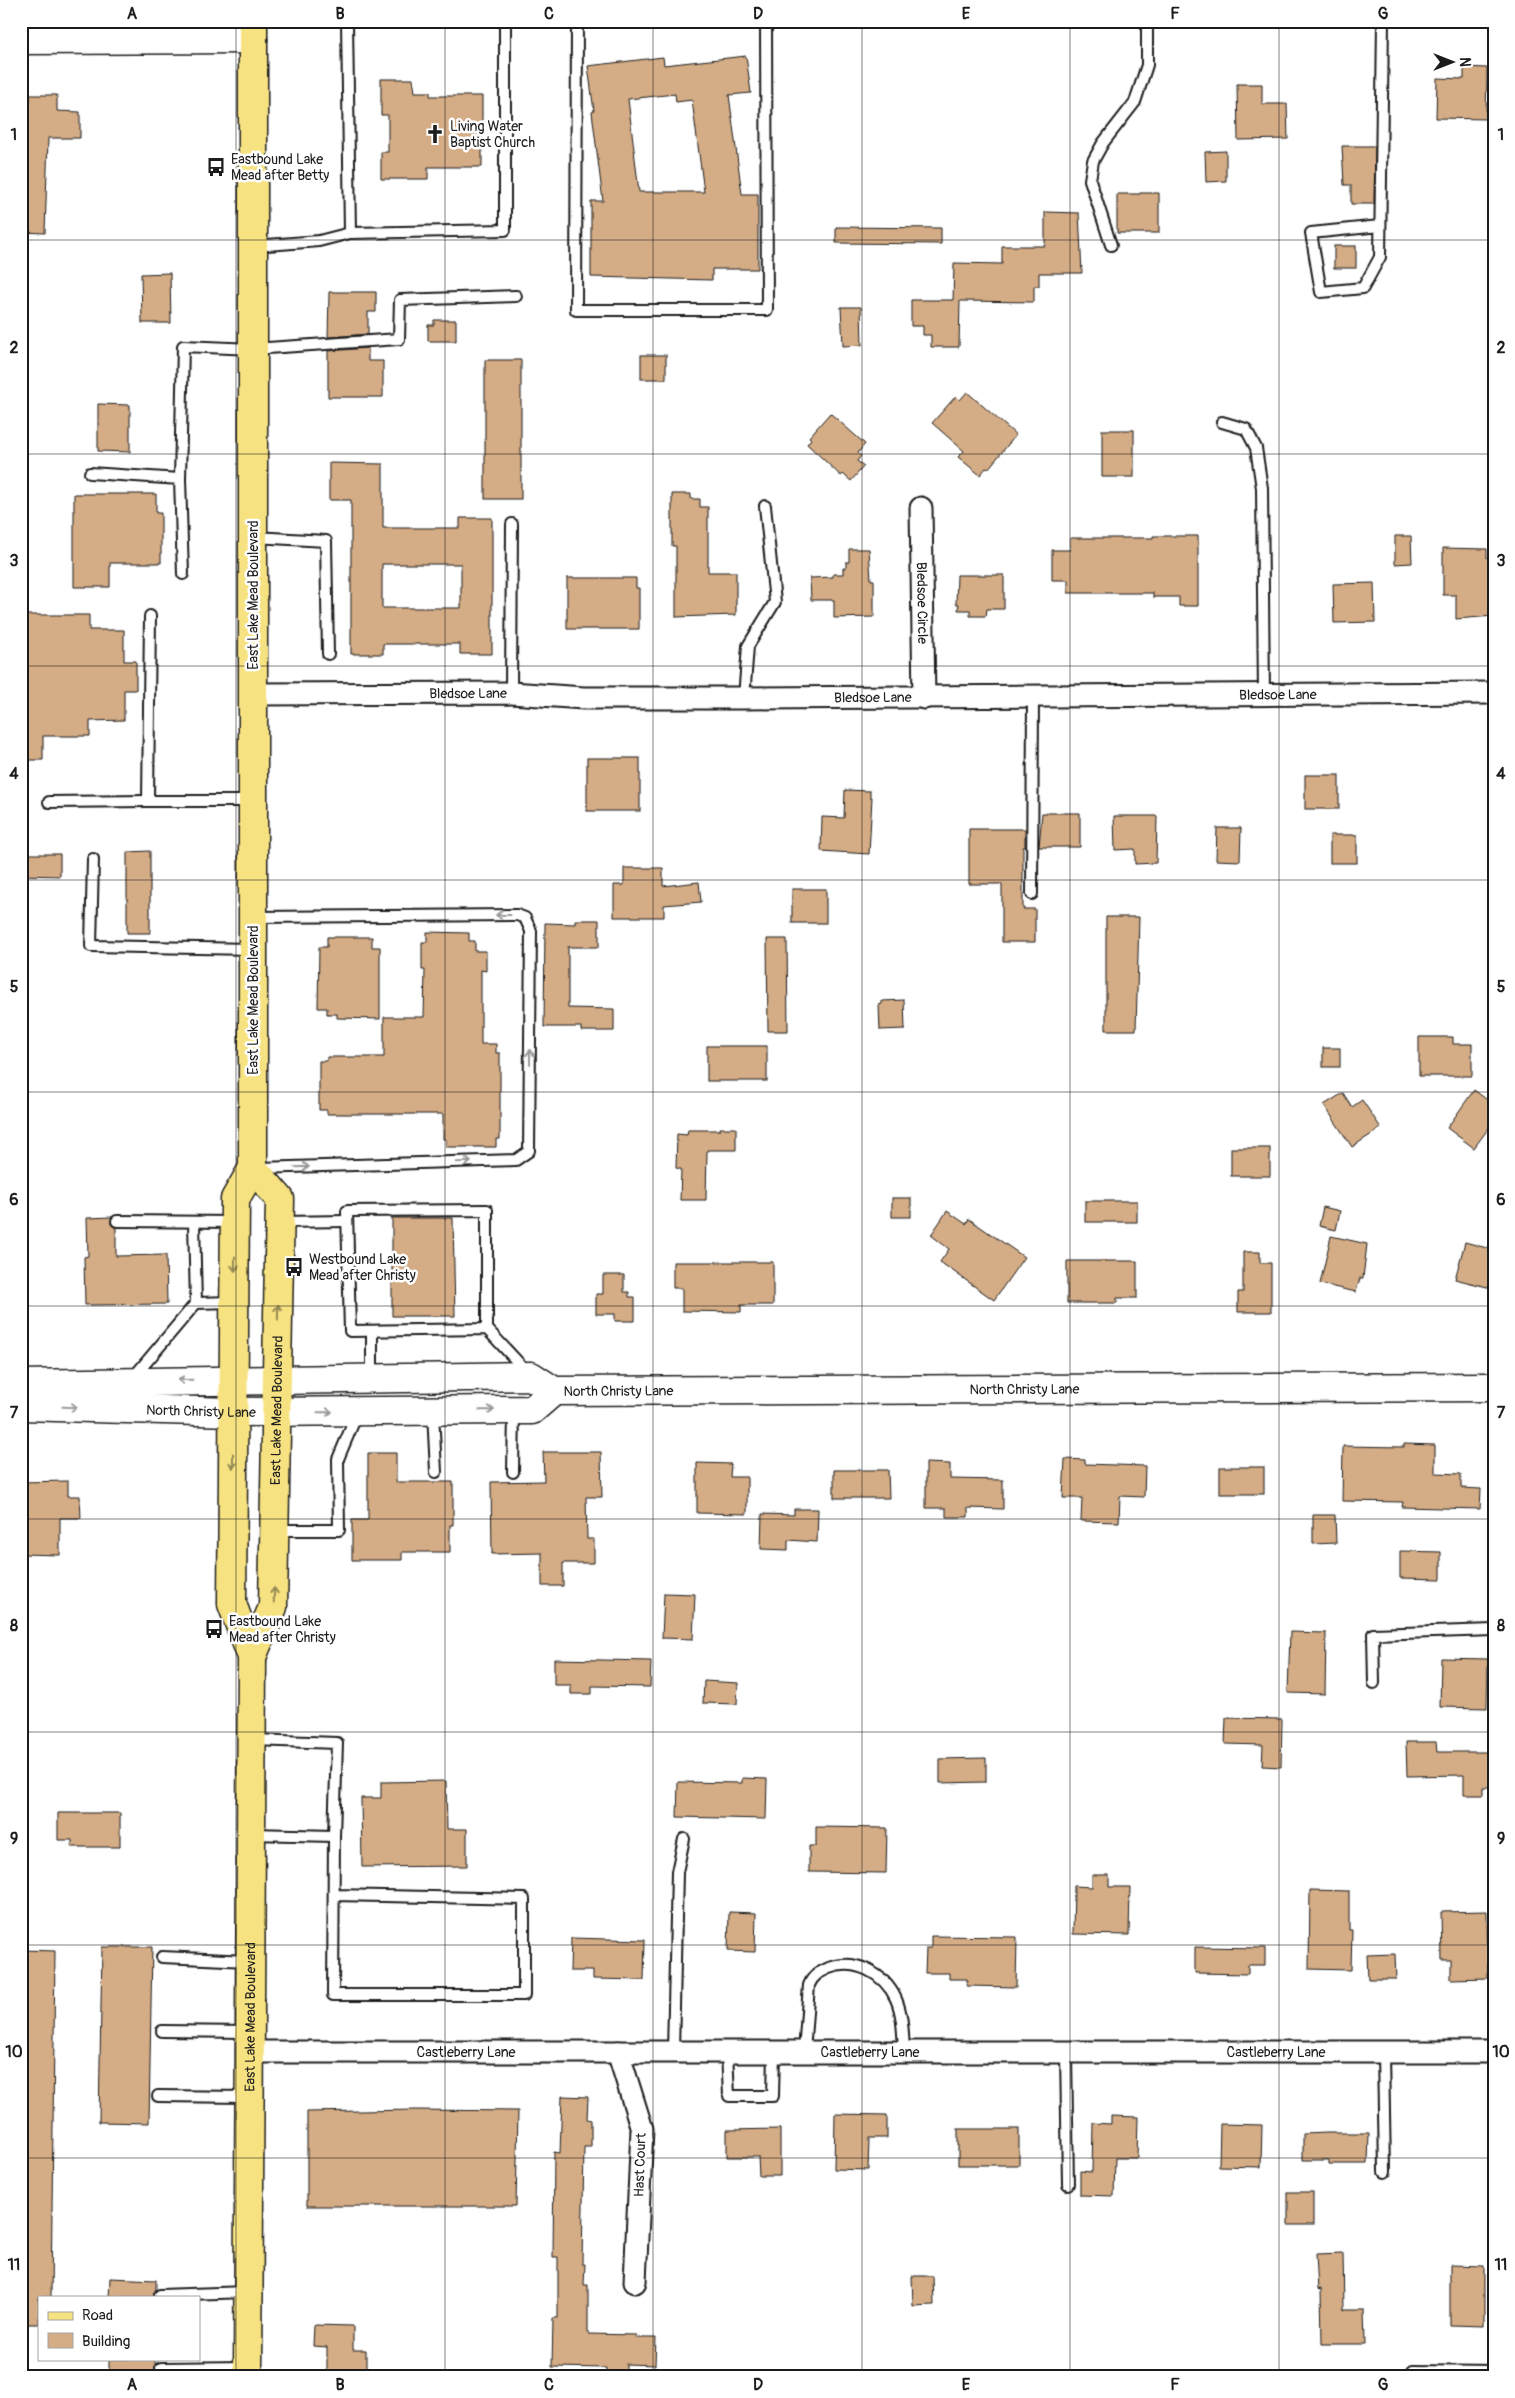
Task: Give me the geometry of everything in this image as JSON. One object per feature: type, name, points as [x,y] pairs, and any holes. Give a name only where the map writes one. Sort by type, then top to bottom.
[{"type":"main road","name":"East Lake Mead Boulevard","points":[[248,2372],[248,2042],[252,1657],[232,1604],[235,1199],[253,1168],[253,30]]},
{"type":"main road","name":"East Lake Mead Boulevard","points":[[252,1657],[274,1607],[280,1222],[280,1199],[253,1168]]},
{"type":"street","points":[[21,40],[253,30]]},
{"type":"street","name":"Bledsoe Circle","points":[[922,508],[924,698]]},
{"type":"street","name":"Bledsoe Lane","points":[[253,694],[511,693],[584,698],[924,698],[1494,693]]},
{"type":"street","points":[[21,1384],[277,1378],[531,1376]]},
{"type":"street","name":"North Christy Lane","points":[[531,1376],[554,1391],[1494,1387]]},
{"type":"street","name":"North Christy Lane","points":[[21,1406],[276,1413],[532,1410],[554,1391]]},
{"type":"street","name":"Castleberry Lane","points":[[248,2042],[618,2052],[1494,2052]]},
{"type":"street","name":"Hast Court","points":[[618,2052],[642,2129],[635,2282]]},
{"type":"lane","points":[[347,21],[350,233]]},
{"type":"lane","points":[[253,246],[319,241],[350,233],[505,230],[505,21]]},
{"type":"lane","points":[[577,21],[576,310],[767,310],[766,21]]},
{"type":"lane","points":[[1111,245],[1090,180],[1093,162],[1103,143],[1135,102],[1147,65],[1147,21]]},
{"type":"lane","points":[[1380,226],[1311,233],[1321,292],[1363,288],[1380,258],[1383,21]]},
{"type":"lane","points":[[183,574],[180,479],[183,346],[253,348],[398,339],[400,300],[516,296]]},
{"type":"lane","points":[[1222,422],[1246,429],[1256,448],[1262,488],[1264,696]]},
{"type":"lane","points":[[90,473],[180,479]]},
{"type":"lane","points":[[744,698],[748,646],[775,602],[765,506]]},
{"type":"lane","points":[[511,693],[512,524]]},
{"type":"lane","points":[[253,537],[326,541],[328,654]]},
{"type":"lane","points":[[148,801],[150,616]]},
{"type":"lane","points":[[1032,894],[1033,697]]},
{"type":"lane","points":[[49,802],[253,801]]},
{"type":"lane","points":[[93,859],[91,946],[253,949]]},
{"type":"lane","points":[[253,917],[517,915],[525,918],[531,931],[531,940],[529,1151],[524,1156],[516,1160],[253,1168]]},
{"type":"lane","points":[[487,1329],[350,1331],[347,1211],[487,1210],[487,1329],[531,1376]]},
{"type":"lane","points":[[280,1222],[347,1220]]},
{"type":"lane","points":[[117,1221],[235,1222]]},
{"type":"lane","points":[[129,1381],[196,1303],[194,1222]]},
{"type":"lane","points":[[196,1303],[234,1302]]},
{"type":"lane","points":[[372,1331],[372,1377]]},
{"type":"lane","points":[[513,1472],[514,1410]]},
{"type":"lane","points":[[433,1411],[436,1472]]},
{"type":"lane","points":[[274,1530],[339,1530],[338,1459],[358,1412]]},
{"type":"lane","points":[[1374,1683],[1372,1634],[1494,1630]]},
{"type":"lane","points":[[251,1740],[337,1743],[334,1836],[333,1995],[524,1994],[524,1899],[334,1895]]},
{"type":"lane","points":[[250,1834],[334,1836]]},
{"type":"lane","points":[[673,2052],[677,1872],[684,1840]]},
{"type":"lane","points":[[162,1957],[249,1961]]},
{"type":"lane","points":[[804,2052],[809,1985],[812,1978],[826,1969],[843,1964],[864,1967],[889,1988],[896,1998],[901,2017],[904,2052]]},
{"type":"lane","points":[[162,2031],[248,2042]]},
{"type":"lane","points":[[727,2052],[729,2096],[773,2096],[774,2052]]},
{"type":"lane","points":[[1066,2052],[1068,2184]]},
{"type":"lane","points":[[1384,2052],[1385,2172]]},
{"type":"lane","points":[[158,2096],[248,2097]]},
{"type":"lane","points":[[160,2295],[248,2292]]},
{"type":"lane","points":[[161,2368],[248,2372]]},
{"type":"lane","points":[[1413,2371],[1494,2372]]},
{"type":"building","points":[[746,56],[751,93],[729,95],[742,194],[758,194],[758,269],[712,269],[712,280],[591,277],[591,201],[603,201],[588,66],[663,57],[664,65]],"holes":[[[675,94],[676,102],[692,100],[704,192],[639,192],[628,99]]]},
{"type":"building","points":[[1464,67],[1487,68],[1486,119],[1436,118],[1437,78],[1464,79]]},
{"type":"building","name":"Living Water Baptist Church","points":[[381,79],[413,79],[415,92],[430,92],[430,96],[482,96],[482,167],[428,167],[428,179],[381,179],[381,152],[388,152],[388,115],[381,115]]},
{"type":"building","points":[[1237,84],[1262,84],[1262,104],[1287,104],[1288,139],[1238,140]]},
{"type":"building","points":[[30,95],[57,95],[57,111],[80,112],[80,138],[48,138],[45,233],[21,232],[21,103],[30,103]]},
{"type":"building","points":[[1342,146],[1375,146],[1374,204],[1351,204],[1351,185],[1344,185]]},
{"type":"building","points":[[1226,151],[1226,181],[1206,182],[1205,152]]},
{"type":"building","points":[[1159,193],[1159,233],[1117,233],[1117,194]]},
{"type":"building","points":[[1045,212],[1079,213],[1082,273],[1039,273],[1039,286],[1034,286],[1034,302],[960,301],[959,347],[931,347],[931,335],[923,335],[923,326],[911,326],[911,300],[953,300],[954,263],[1002,264],[1002,246],[1045,246]]},
{"type":"building","points":[[836,227],[941,228],[941,244],[836,243]]},
{"type":"building","points":[[1334,246],[1356,246],[1356,268],[1334,268]]},
{"type":"building","points":[[170,273],[171,323],[142,323],[141,274]]},
{"type":"building","points":[[329,292],[376,292],[376,312],[368,312],[368,334],[328,337]]},
{"type":"building","points":[[841,307],[861,307],[862,345],[843,346]]},
{"type":"building","points":[[434,320],[456,320],[456,341],[428,341],[428,325],[434,325]]},
{"type":"building","points":[[368,348],[368,361],[383,361],[383,397],[328,397],[328,351]]},
{"type":"building","points":[[641,355],[666,355],[666,379],[641,379]]},
{"type":"building","points":[[485,360],[521,360],[521,499],[485,499]]},
{"type":"building","points":[[967,392],[1016,435],[988,469],[986,468],[980,475],[958,457],[964,451],[932,423],[956,396],[960,400]]},
{"type":"building","points":[[98,404],[130,405],[130,452],[98,451]]},
{"type":"building","points":[[830,413],[865,444],[858,453],[861,456],[857,461],[864,466],[851,481],[843,474],[841,476],[807,444],[811,439],[809,437]]},
{"type":"building","points":[[1102,430],[1134,430],[1134,477],[1102,477]]},
{"type":"building","points":[[329,463],[383,464],[383,528],[460,528],[460,518],[492,518],[492,654],[460,654],[460,644],[383,644],[383,654],[351,654],[351,500],[329,500]],"holes":[[[382,564],[461,564],[461,608],[382,608]]]},
{"type":"building","points":[[74,494],[156,494],[156,513],[161,513],[161,563],[110,563],[110,587],[74,587]]},
{"type":"building","points":[[672,494],[691,494],[691,499],[700,499],[700,507],[708,507],[708,572],[736,572],[736,615],[676,617],[676,546],[672,546]]},
{"type":"building","points":[[1153,536],[1198,536],[1198,606],[1179,606],[1179,597],[1153,597],[1153,593],[1068,593],[1068,580],[1052,580],[1052,550],[1070,550],[1070,538],[1153,538]]},
{"type":"building","points":[[1395,536],[1411,536],[1412,563],[1395,564]]},
{"type":"building","points":[[1443,548],[1487,549],[1487,558],[1494,558],[1494,616],[1456,619],[1456,595],[1443,595]]},
{"type":"building","points":[[849,549],[869,549],[871,580],[874,580],[874,617],[834,618],[834,600],[811,600],[810,578],[833,577],[833,574],[843,574],[846,562],[849,562]]},
{"type":"building","points":[[957,575],[1004,575],[1004,609],[987,609],[986,616],[970,616],[970,610],[958,610],[959,604],[956,604]]},
{"type":"building","points":[[567,578],[636,578],[636,588],[639,588],[639,629],[567,629]]},
{"type":"building","points":[[1374,583],[1375,622],[1334,623],[1333,584]]},
{"type":"building","points":[[21,615],[89,615],[89,630],[124,630],[124,661],[136,661],[136,690],[124,690],[124,720],[90,721],[90,736],[43,736],[43,760],[21,760]]},
{"type":"building","points":[[587,758],[640,758],[640,811],[587,811]]},
{"type":"building","points":[[1305,775],[1339,775],[1339,809],[1305,809]]},
{"type":"building","points":[[845,790],[870,791],[870,797],[872,797],[869,854],[821,851],[822,817],[844,818]]},
{"type":"building","points":[[1042,813],[1080,813],[1080,847],[1039,847]]},
{"type":"building","points":[[1114,816],[1157,816],[1156,863],[1135,864],[1135,849],[1115,850]]},
{"type":"building","points":[[1217,828],[1241,828],[1240,861],[1216,860]]},
{"type":"building","points":[[969,829],[1025,829],[1025,847],[1023,847],[1023,909],[1035,909],[1035,942],[1002,942],[1002,884],[969,884]]},
{"type":"building","points":[[1330,835],[1357,835],[1357,863],[1330,863]]},
{"type":"building","points":[[150,851],[150,933],[127,933],[127,852]]},
{"type":"building","points":[[21,854],[60,854],[60,876],[21,875]]},
{"type":"building","points":[[624,868],[663,868],[663,886],[699,882],[701,902],[664,905],[664,917],[614,917],[614,885],[624,885]]},
{"type":"building","points":[[792,889],[826,889],[826,923],[792,923]]},
{"type":"building","points":[[1106,917],[1139,917],[1136,1030],[1106,1030]]},
{"type":"building","points":[[575,920],[599,920],[599,947],[568,947],[568,1008],[614,1009],[614,1031],[581,1031],[581,1027],[544,1027],[545,923],[575,924]]},
{"type":"building","points":[[427,932],[469,933],[469,941],[475,941],[475,951],[486,951],[486,971],[481,970],[481,1044],[496,1044],[496,1053],[500,1053],[500,1139],[496,1139],[496,1147],[446,1147],[446,1139],[443,1139],[443,1114],[327,1114],[327,1110],[319,1110],[319,1061],[327,1061],[327,1057],[384,1057],[384,1017],[424,1017],[425,970],[422,970],[422,942],[427,942]]},
{"type":"building","points":[[327,937],[372,937],[372,947],[380,947],[380,1019],[337,1018],[337,1014],[327,1014],[327,1008],[318,1008],[319,947],[327,947]]},
{"type":"building","points":[[767,939],[787,939],[788,1031],[768,1031]]},
{"type":"building","points":[[904,1000],[905,1029],[880,1030],[879,1005],[882,1004],[882,1001]]},
{"type":"building","points":[[1419,1037],[1453,1037],[1453,1044],[1472,1044],[1472,1076],[1419,1076]]},
{"type":"building","points":[[707,1046],[767,1046],[767,1081],[707,1081]]},
{"type":"building","points":[[1323,1048],[1340,1048],[1340,1067],[1323,1067]]},
{"type":"building","points":[[1474,1090],[1494,1105],[1494,1121],[1474,1148],[1447,1128]]},
{"type":"building","points":[[1343,1093],[1352,1107],[1362,1100],[1381,1128],[1352,1147],[1324,1105]]},
{"type":"building","points":[[720,1128],[736,1128],[736,1150],[707,1150],[706,1200],[680,1200],[681,1169],[676,1168],[677,1134],[687,1135],[688,1130],[720,1130]]},
{"type":"building","points":[[1231,1148],[1270,1148],[1270,1176],[1231,1176]]},
{"type":"building","points":[[892,1198],[911,1198],[911,1217],[892,1217]]},
{"type":"building","points":[[1085,1201],[1137,1201],[1137,1222],[1085,1222]]},
{"type":"building","points":[[1323,1207],[1340,1211],[1336,1230],[1319,1226]]},
{"type":"building","points":[[947,1211],[966,1224],[969,1219],[1024,1257],[994,1300],[940,1262],[949,1249],[931,1235]]},
{"type":"building","points":[[112,1217],[111,1224],[116,1228],[116,1256],[166,1255],[167,1304],[85,1305],[84,1257],[88,1256],[87,1218]]},
{"type":"building","points":[[392,1218],[453,1218],[455,1316],[392,1316]]},
{"type":"building","points":[[1331,1236],[1367,1244],[1363,1278],[1360,1278],[1356,1292],[1320,1284]]},
{"type":"building","points":[[1465,1242],[1494,1250],[1494,1276],[1491,1288],[1455,1279]]},
{"type":"building","points":[[1243,1252],[1260,1252],[1260,1263],[1271,1263],[1271,1312],[1238,1312],[1238,1292],[1243,1292]]},
{"type":"building","points":[[1067,1261],[1137,1261],[1137,1298],[1117,1298],[1117,1303],[1067,1303]]},
{"type":"building","points":[[673,1262],[773,1262],[773,1305],[741,1305],[741,1312],[682,1311],[682,1288],[673,1288]]},
{"type":"building","points":[[603,1275],[624,1275],[624,1292],[629,1292],[629,1297],[635,1297],[635,1321],[615,1321],[615,1314],[596,1314],[596,1294],[603,1294]]},
{"type":"building","points":[[1404,1444],[1435,1445],[1435,1473],[1461,1474],[1461,1488],[1481,1489],[1480,1509],[1402,1507],[1403,1502],[1342,1501],[1343,1446],[1404,1447]]},
{"type":"building","points":[[543,1452],[601,1452],[602,1497],[586,1497],[587,1539],[594,1539],[594,1563],[563,1563],[563,1586],[542,1586],[542,1553],[492,1554],[491,1482],[544,1481]]},
{"type":"building","points":[[368,1453],[396,1453],[396,1482],[453,1482],[453,1525],[450,1525],[450,1552],[402,1552],[402,1560],[352,1560],[352,1520],[368,1520]]},
{"type":"building","points":[[1065,1459],[1085,1460],[1085,1464],[1145,1466],[1144,1497],[1120,1496],[1119,1522],[1081,1521],[1082,1498],[1063,1498]]},
{"type":"building","points":[[697,1463],[731,1464],[730,1477],[747,1477],[747,1514],[697,1513]]},
{"type":"building","points":[[926,1463],[950,1464],[950,1479],[1003,1480],[1003,1509],[968,1508],[968,1517],[946,1517],[946,1508],[926,1508]]},
{"type":"building","points":[[1220,1467],[1264,1467],[1264,1494],[1220,1494]]},
{"type":"building","points":[[834,1470],[888,1470],[889,1498],[834,1498]]},
{"type":"building","points":[[68,1481],[68,1496],[80,1496],[81,1518],[60,1518],[60,1555],[21,1554],[21,1482]]},
{"type":"building","points":[[794,1509],[818,1509],[817,1542],[788,1540],[788,1550],[761,1549],[762,1514],[794,1515]]},
{"type":"building","points":[[1313,1515],[1335,1515],[1336,1543],[1313,1544]]},
{"type":"building","points":[[1400,1551],[1441,1552],[1441,1579],[1400,1578]]},
{"type":"building","points":[[664,1593],[695,1594],[693,1639],[662,1638]]},
{"type":"building","points":[[1290,1632],[1326,1633],[1325,1694],[1288,1693]]},
{"type":"building","points":[[1441,1658],[1488,1659],[1487,1708],[1440,1707]]},
{"type":"building","points":[[554,1659],[651,1661],[650,1687],[592,1686],[592,1694],[571,1694],[571,1685],[554,1685]]},
{"type":"building","points":[[704,1681],[738,1683],[737,1704],[703,1703]]},
{"type":"building","points":[[1226,1718],[1282,1719],[1281,1767],[1262,1766],[1263,1745],[1225,1744]]},
{"type":"building","points":[[1406,1742],[1436,1742],[1437,1752],[1494,1752],[1494,1787],[1483,1787],[1483,1795],[1464,1795],[1464,1775],[1407,1776]]},
{"type":"building","points":[[986,1758],[986,1782],[940,1783],[940,1759]]},
{"type":"building","points":[[742,1778],[767,1779],[766,1819],[677,1817],[678,1782],[742,1783]]},
{"type":"building","points":[[446,1781],[447,1829],[467,1829],[467,1866],[362,1867],[361,1798],[381,1798],[381,1782]]},
{"type":"building","points":[[58,1813],[120,1813],[120,1847],[72,1847],[72,1840],[58,1840]]},
{"type":"building","points":[[816,1827],[887,1828],[886,1873],[809,1872],[809,1846],[816,1846]]},
{"type":"building","points":[[1092,1875],[1109,1875],[1109,1887],[1130,1887],[1129,1935],[1073,1934],[1074,1886],[1092,1887]]},
{"type":"building","points":[[1310,1890],[1349,1891],[1349,1930],[1352,1930],[1351,1970],[1309,1969]]},
{"type":"building","points":[[1487,1911],[1488,1978],[1451,1979],[1451,1960],[1442,1960],[1441,1912]]},
{"type":"building","points":[[729,1912],[756,1913],[755,1952],[728,1951]]},
{"type":"building","points":[[931,1936],[1017,1937],[1016,1987],[967,1986],[967,1979],[949,1979],[949,1973],[925,1973],[926,1948],[931,1948]]},
{"type":"building","points":[[571,1938],[645,1940],[644,1980],[593,1979],[593,1971],[570,1971]]},
{"type":"building","points":[[102,1947],[152,1947],[149,2123],[99,2122]]},
{"type":"building","points":[[1195,1947],[1265,1948],[1265,1965],[1248,1965],[1248,1974],[1195,1973]]},
{"type":"building","points":[[21,1950],[55,1951],[51,2296],[38,2296],[38,2324],[21,2324]]},
{"type":"building","points":[[1395,1954],[1396,1979],[1368,1979],[1367,1955]]},
{"type":"building","points":[[562,2096],[588,2097],[587,2119],[591,2120],[591,2147],[584,2147],[582,2264],[585,2264],[584,2285],[588,2285],[588,2334],[636,2335],[636,2338],[656,2338],[655,2365],[626,2364],[626,2377],[606,2377],[606,2368],[552,2367],[553,2318],[558,2318],[558,2257],[553,2257],[554,2152],[560,2153]]},
{"type":"building","points":[[518,2111],[516,2206],[307,2206],[307,2112]]},
{"type":"building","points":[[835,2114],[887,2115],[887,2138],[869,2138],[868,2170],[834,2169]]},
{"type":"building","points":[[1111,2116],[1138,2117],[1137,2158],[1115,2158],[1114,2196],[1080,2195],[1080,2171],[1092,2172],[1093,2123],[1111,2124]]},
{"type":"building","points":[[1220,2124],[1262,2125],[1261,2167],[1219,2166]]},
{"type":"building","points":[[780,2129],[780,2176],[759,2176],[758,2157],[727,2157],[727,2130]]},
{"type":"building","points":[[958,2129],[1019,2129],[1019,2165],[958,2165]]},
{"type":"building","points":[[1369,2133],[1368,2164],[1329,2164],[1329,2160],[1303,2160],[1303,2134]]},
{"type":"building","points":[[1288,2192],[1313,2192],[1313,2225],[1288,2225]]},
{"type":"building","points":[[1343,2253],[1344,2310],[1364,2310],[1365,2344],[1322,2344],[1321,2289],[1318,2290],[1316,2254]]},
{"type":"building","points":[[1450,2265],[1484,2266],[1484,2326],[1450,2325]]},
{"type":"building","points":[[912,2276],[933,2276],[934,2305],[913,2306]]},
{"type":"building","points":[[110,2278],[156,2280],[154,2296],[109,2296]]},
{"type":"building","points":[[314,2325],[353,2326],[353,2350],[366,2350],[366,2373],[327,2372],[327,2347],[313,2346]]},
{"type":"building","points":[[109,2360],[155,2360],[155,2377],[109,2377]]},
{"type":"place","name":"Living Water Baptist Church","points":[[435,134]]},
{"type":"place","name":"Eastbound Lake Mead after Betty","points":[[216,167]]},
{"type":"place","name":"Westbound Lake Mead after Christy","points":[[294,1267]]},
{"type":"place","name":"Eastbound Lake Mead after Christy","points":[[214,1629]]}]
